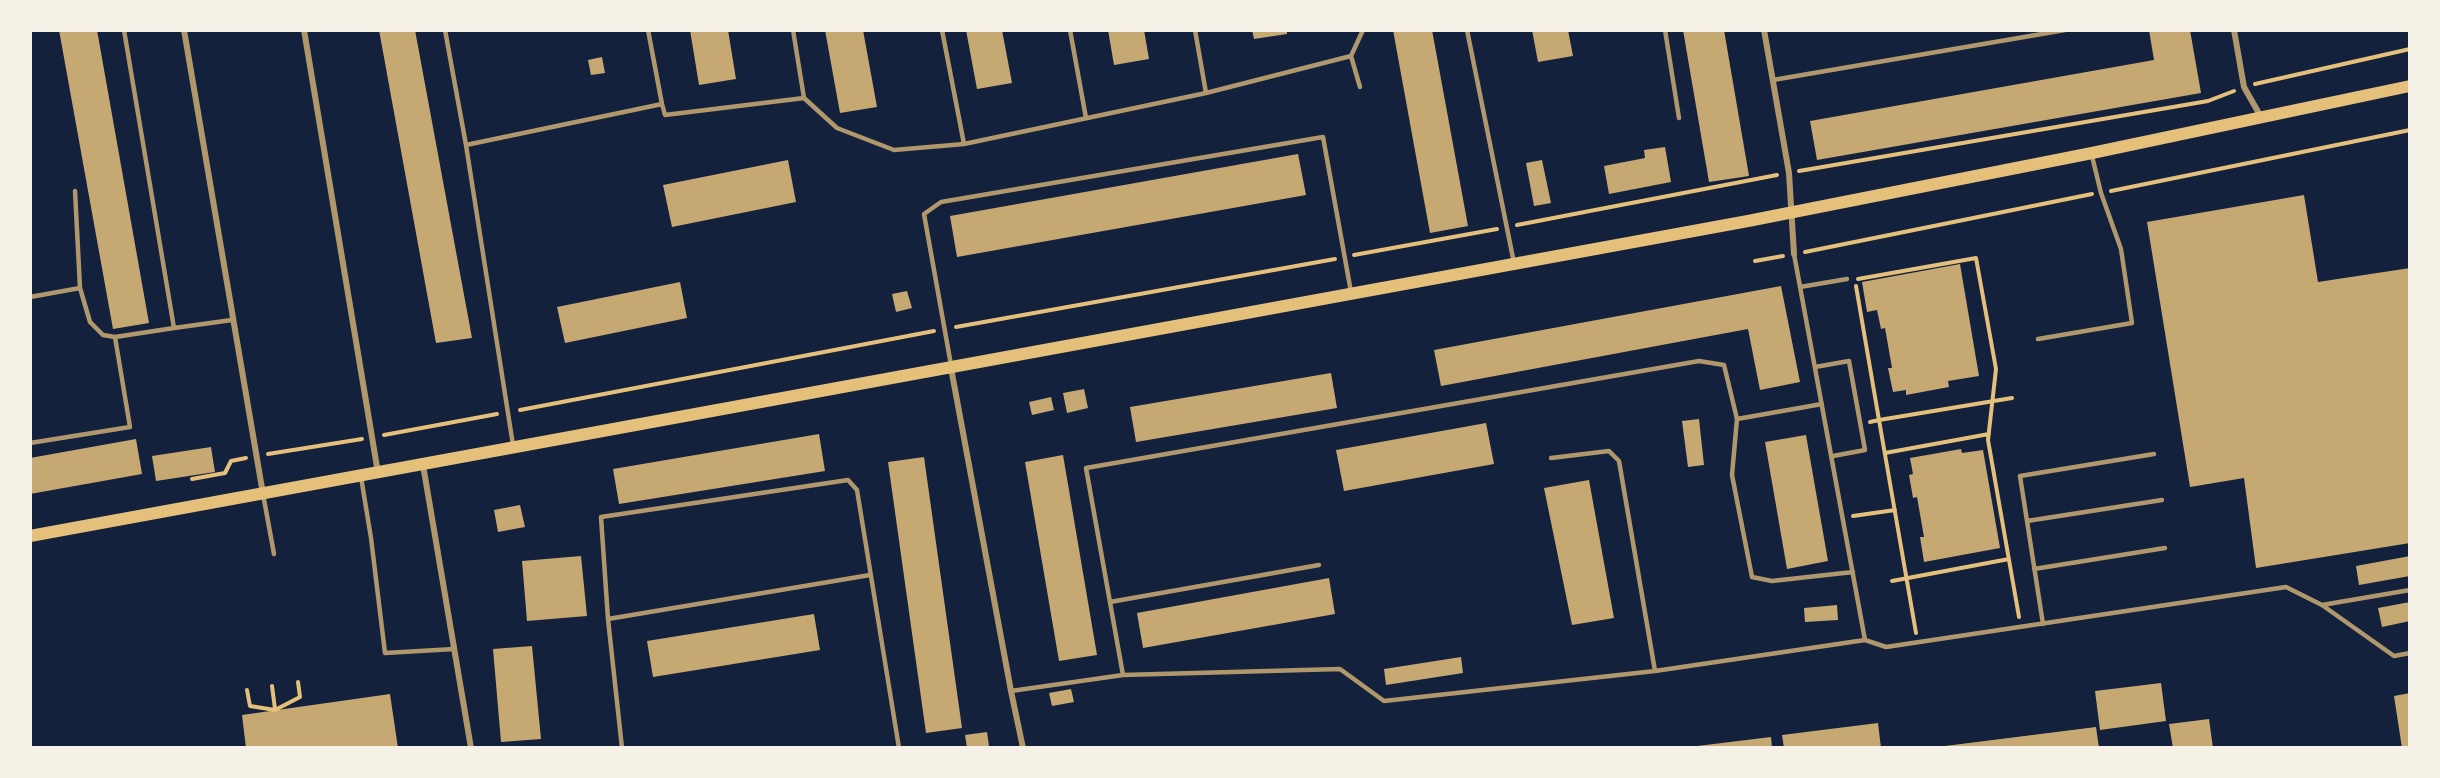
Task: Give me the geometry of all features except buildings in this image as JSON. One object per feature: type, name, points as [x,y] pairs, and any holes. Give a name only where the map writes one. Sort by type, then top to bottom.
[{"type":"main road","points":[[30,536],[1791,213],[2410,86]]},
{"type":"street","points":[[184,30],[263,494]]},
{"type":"street","points":[[304,30],[378,474]]},
{"type":"street","points":[[1764,30],[1789,173],[1794,254]]},
{"type":"street","points":[[2234,30],[2244,87],[2261,117]]},
{"type":"street","points":[[951,368],[1023,748]]},
{"type":"street","points":[[423,465],[471,748]]},
{"type":"lane","points":[[124,30],[174,328]]},
{"type":"lane","points":[[445,30],[466,145],[514,448]]},
{"type":"lane","points":[[648,30],[665,114],[804,98]]},
{"type":"lane","points":[[793,30],[804,98],[837,128],[894,150],[964,144],[1206,93],[1351,57]]},
{"type":"lane","points":[[942,30],[964,144]]},
{"type":"lane","points":[[1070,30],[1086,118]]},
{"type":"lane","points":[[1195,30],[1206,93]]},
{"type":"lane","points":[[1360,87],[1351,57],[1363,30]]},
{"type":"lane","points":[[1467,30],[1514,263]]},
{"type":"lane","points":[[1665,30],[1679,118]]},
{"type":"lane","points":[[1773,80],[2065,30]]},
{"type":"lane","points":[[466,145],[663,104]]},
{"type":"lane","points":[[951,368],[924,214],[941,202],[1323,136],[1352,294]]},
{"type":"lane","points":[[2038,339],[2132,323],[2121,249],[2101,193],[2092,153]]},
{"type":"lane","points":[[75,191],[80,288],[90,322],[103,335],[115,337],[232,320]]},
{"type":"lane","points":[[1794,254],[1833,456],[1865,640]]},
{"type":"lane","points":[[1800,287],[1847,279]]},
{"type":"lane","points":[[30,297],[80,288]]},
{"type":"lane","points":[[30,443],[130,427],[115,337]]},
{"type":"lane","points":[[1124,675],[1086,468],[1699,361],[1724,365],[1737,419],[1732,475],[1752,578],[1772,581],[1853,573]]},
{"type":"lane","points":[[1815,367],[1849,361],[1865,450],[1833,456]]},
{"type":"lane","points":[[1737,419],[1822,404]]},
{"type":"lane","points":[[1551,458],[1609,451],[1619,461],[1655,671]]},
{"type":"lane","points":[[2043,624],[2020,476],[2154,454]]},
{"type":"lane","points":[[361,477],[385,652],[454,649]]},
{"type":"lane","points":[[622,748],[608,618],[601,518],[848,480],[857,490],[899,748]]},
{"type":"lane","points":[[263,494],[274,554]]},
{"type":"lane","points":[[2027,521],[2162,500]]},
{"type":"lane","points":[[2034,569],[2165,548]]},
{"type":"lane","points":[[1110,602],[1319,565]]},
{"type":"lane","points":[[608,618],[870,576]]},
{"type":"lane","points":[[1011,691],[1124,675],[1340,669],[1384,701],[1655,671],[1865,640],[1886,647],[2286,587],[2322,604],[2394,656],[2410,653]]},
{"type":"lane","points":[[2322,604],[2410,590]]},
{"type":"path","points":[[192,479],[225,473],[231,461],[372,438],[944,329],[1346,257],[1789,173],[2208,101],[2244,87],[2410,49]]},
{"type":"path","points":[[1755,261],[2410,130]]},
{"type":"path","points":[[1917,642],[1855,279],[1976,258],[1996,369],[1989,434],[2021,627]]},
{"type":"path","points":[[1860,423],[2012,398]]},
{"type":"path","points":[[1885,453],[1989,434]]},
{"type":"path","points":[[1844,518],[1895,510]]},
{"type":"path","points":[[1892,582],[2009,559]]},
{"type":"path","points":[[247,690],[250,706],[275,710],[300,697],[298,682]]},
{"type":"path","points":[[272,686],[275,710]]}]
